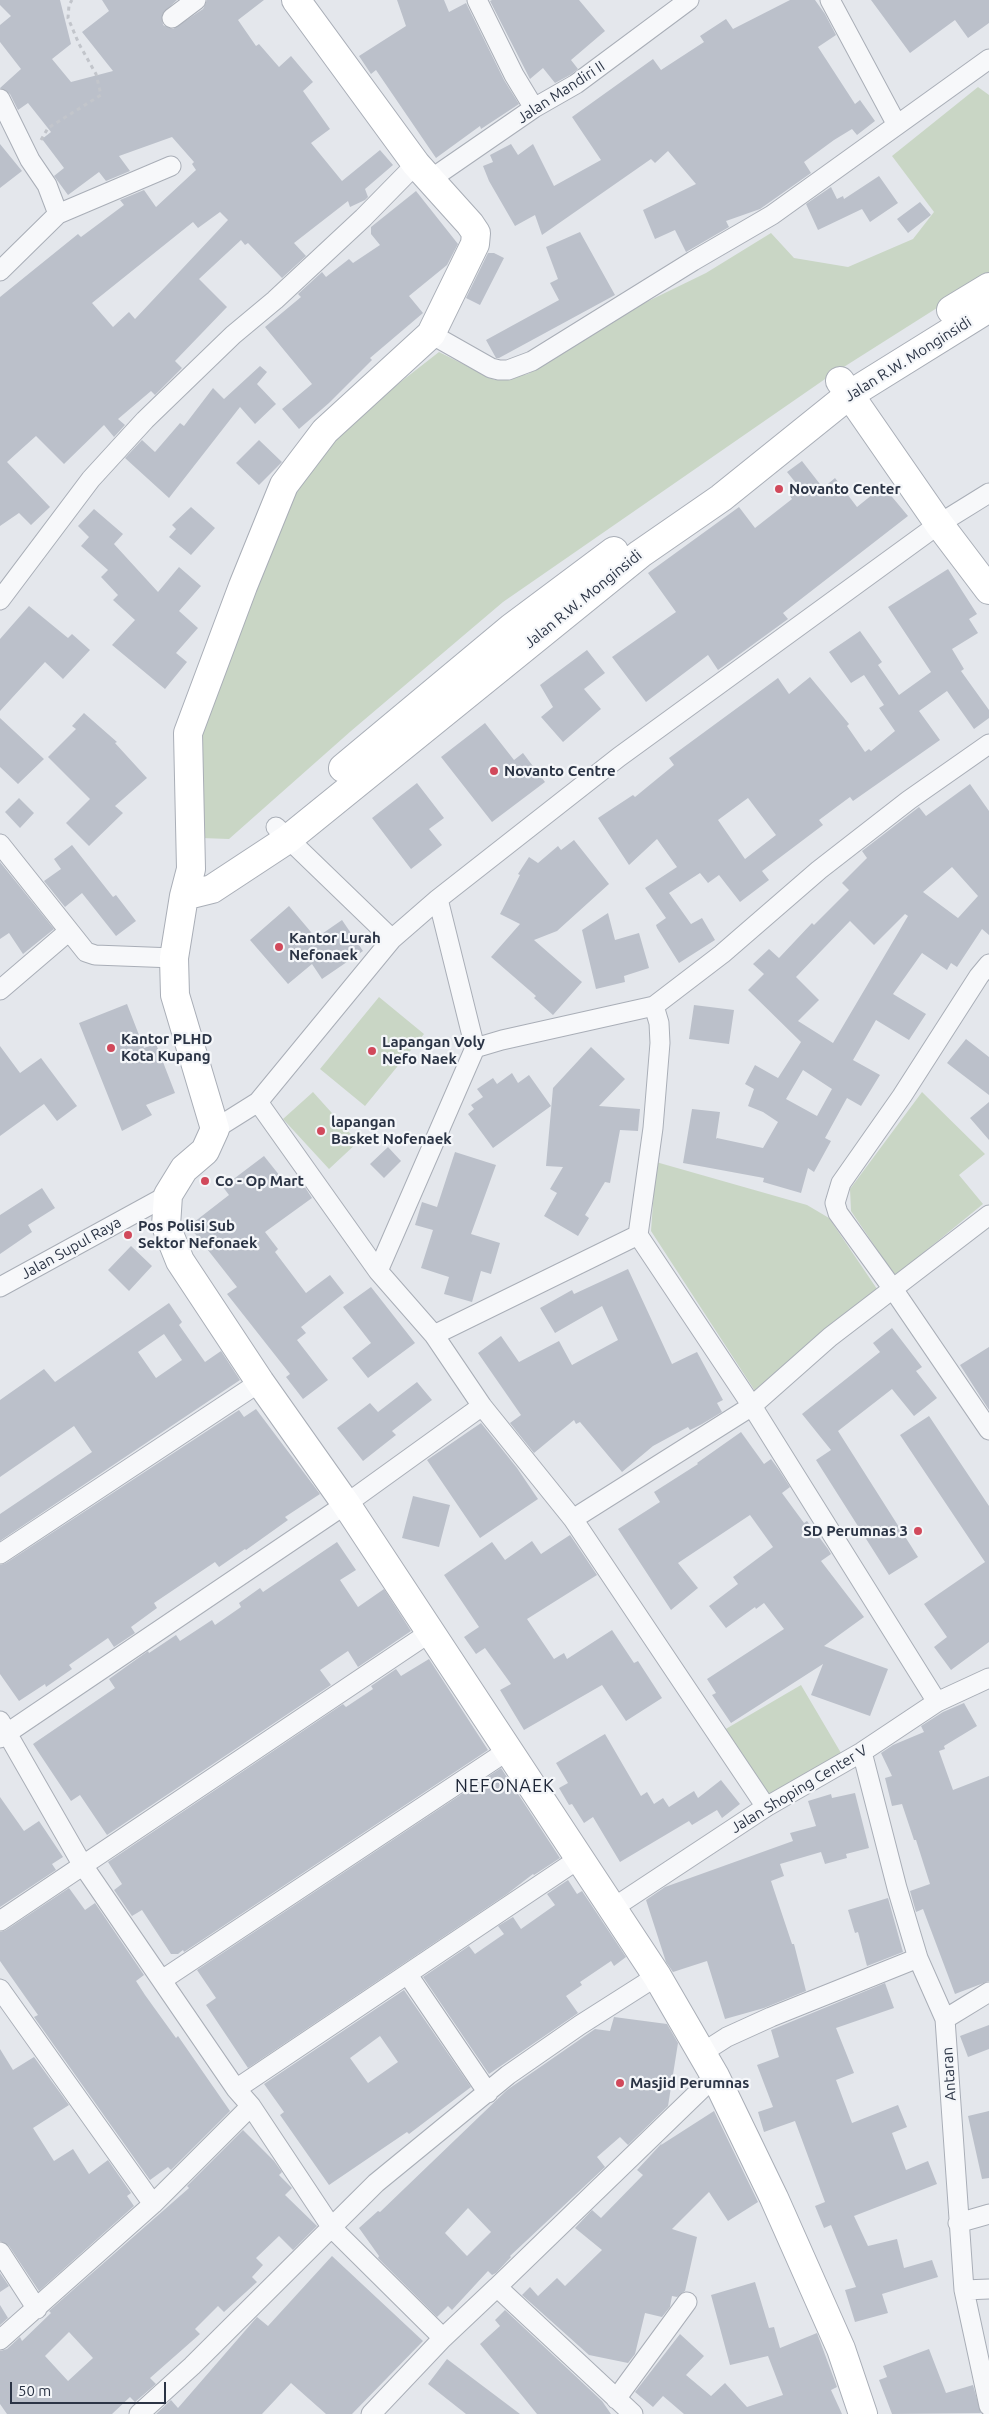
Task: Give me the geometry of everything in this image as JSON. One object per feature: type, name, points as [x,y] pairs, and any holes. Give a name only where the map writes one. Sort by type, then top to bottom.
[{"type":"street","points":[[172,18],[196,0]]},
{"type":"street","points":[[215,1129],[175,995],[174,958],[184,896],[191,869],[188,733],[275,503],[284,485],[325,431],[431,334],[473,252],[476,234],[423,172],[296,0]]},
{"type":"street","points":[[477,0],[514,75],[534,108]]},
{"type":"street","name":"Jalan Mandiri II","points":[[0,600],[91,479],[145,420],[233,335],[275,300],[363,218],[423,172],[576,84],[689,0]]},
{"type":"street","points":[[830,0],[897,125]]},
{"type":"street","points":[[431,334],[491,368],[508,370],[532,361],[692,261],[772,215],[989,59]]},
{"type":"street","points":[[0,99],[30,160],[47,185],[58,214]]},
{"type":"street","points":[[0,271],[58,214],[171,166]]},
{"type":"street","name":"Jalan R.W. Monginsidi","points":[[184,896],[212,889],[282,833],[511,628],[634,547],[710,483],[844,387],[989,287]]},
{"type":"street","name":"Jalan R.W. Monginsidi","points":[[844,387],[989,308]]},
{"type":"street","points":[[844,387],[939,524],[989,590]]},
{"type":"street","points":[[863,2414],[837,2340],[774,2198],[708,2064],[657,1976],[613,1908],[507,1751],[346,1504],[260,1382],[180,1261],[166,1226],[168,1195],[184,1169],[206,1151],[215,1129],[258,1102],[392,939],[438,898],[619,757],[939,524],[989,493]]},
{"type":"street","points":[[475,1048],[502,1040],[654,1006],[722,954],[820,870],[909,800],[989,744]]},
{"type":"street","points":[[282,833],[392,939]]},
{"type":"street","name":"Jalan R.W. Monginsidi","points":[[191,869],[211,867],[235,859],[282,833]]},
{"type":"street","points":[[0,844],[86,952],[95,955],[174,958]]},
{"type":"street","points":[[378,1271],[475,1048],[438,898]]},
{"type":"street","points":[[0,990],[69,931]]},
{"type":"street","points":[[989,964],[979,976],[902,1096],[841,1183],[835,1199],[838,1213],[989,1430]]},
{"type":"street","points":[[654,1006],[659,1023],[660,1042],[652,1128],[638,1235],[752,1406],[937,1702]]},
{"type":"street","points":[[258,1102],[378,1271],[434,1335],[482,1406],[573,1518],[766,1807]]},
{"type":"street","name":"Jalan Supul Raya","points":[[0,1287],[168,1195]]},
{"type":"street","points":[[573,1518],[752,1406],[830,1337],[989,1215]]},
{"type":"street","points":[[434,1335],[638,1235]]},
{"type":"street","points":[[0,1554],[260,1382]]},
{"type":"street","points":[[444,2338],[332,2228],[251,2106],[236,2089],[82,1864],[2,1731],[346,1504],[482,1406]]},
{"type":"street","points":[[0,1921],[82,1864],[430,1633]]},
{"type":"street","name":"Jalan Shoping Center V","points":[[613,1908],[766,1807],[862,1752],[937,1702],[989,1678]]},
{"type":"street","points":[[162,1980],[507,1751]]},
{"type":"street","name":"Antaran","points":[[862,1752],[897,1888],[918,1958],[945,2020],[964,2290],[989,2406]]},
{"type":"street","points":[[236,2089],[580,1858]]},
{"type":"street","points":[[371,2414],[444,2338],[497,2287],[708,2064],[727,2036],[918,1958]]},
{"type":"street","points":[[408,1975],[488,2093]]},
{"type":"street","points":[[139,2414],[192,2366],[376,2183],[508,2076],[580,2025],[657,1976]]},
{"type":"street","points":[[0,1989],[153,2204]]},
{"type":"street","points":[[945,2020],[989,1992]]},
{"type":"street","points":[[0,2340],[153,2204],[251,2106]]},
{"type":"street","points":[[958,2223],[989,2214]]},
{"type":"street","points":[[0,2252],[37,2309]]},
{"type":"street","points":[[497,2287],[633,2414]]},
{"type":"street","points":[[964,2290],[989,2289]]},
{"type":"street","points":[[616,2399],[687,2302]]},
{"type":"path","points":[[30,160],[48,128],[101,95],[96,74],[79,44],[68,18],[69,5],[72,0]]},
{"type":"green space","points":[[978,87],[989,95],[989,275],[828,377],[503,602],[351,731],[229,839],[201,838],[191,735],[278,511],[330,437],[439,352],[495,380],[528,374],[634,308],[706,273],[771,233],[794,258],[848,267],[913,239],[934,212],[892,156]]},
{"type":"green space","name":"Lapangan Voly Nefo Naek","points":[[379,997],[424,1034],[365,1106],[320,1069]]},
{"type":"green space","name":"lapangan Basket Nofenaek","points":[[313,1092],[358,1142],[329,1169],[283,1119]]},
{"type":"green space","points":[[922,1092],[985,1154],[959,1175],[983,1204],[895,1276],[851,1211],[850,1189]]},
{"type":"green space","points":[[656,1162],[807,1205],[829,1218],[877,1289],[755,1391],[651,1231]]},
{"type":"green space","points":[[801,1685],[841,1753],[766,1798],[724,1730]]},
{"type":"building","points":[[0,0],[60,0],[71,44],[52,59],[71,82],[113,71],[82,32],[109,11],[102,0],[177,0],[162,14],[163,25],[173,29],[203,9],[207,0],[264,0],[238,20],[256,46],[259,44],[279,67],[291,56],[313,82],[303,91],[330,129],[311,143],[342,181],[380,150],[393,165],[365,189],[368,197],[365,200],[350,207],[348,201],[294,243],[306,256],[282,278],[248,243],[245,245],[241,240],[199,279],[227,307],[175,361],[182,368],[155,395],[151,391],[118,419],[125,425],[114,437],[104,425],[64,464],[36,436],[7,462],[50,507],[31,525],[19,513],[0,526],[0,297],[78,234],[81,237],[124,205],[120,200],[144,190],[156,207],[196,170],[192,164],[194,162],[172,137],[119,156],[130,171],[106,181],[99,172],[68,195],[54,176],[64,168],[42,139],[51,132],[28,103],[18,110],[10,94],[0,88],[21,69],[0,42],[0,25],[11,16],[0,5]],"holes":[[[220,212],[228,220],[135,319],[129,312],[113,327],[92,303],[193,222],[198,228]]]},
{"type":"building","points":[[397,0],[444,0],[449,12],[466,3],[504,80],[519,104],[481,129],[480,126],[436,158],[376,70],[371,74],[359,56],[406,26]]},
{"type":"building","points":[[579,0],[605,31],[571,60],[578,69],[570,75],[555,83],[543,68],[530,79],[490,1]]},
{"type":"building","points":[[790,0],[815,0],[825,14],[836,35],[818,47],[855,104],[860,100],[875,121],[857,135],[852,129],[834,140],[804,162],[811,173],[760,209],[726,221],[729,227],[686,252],[675,230],[655,239],[643,210],[696,184],[668,151],[655,163],[651,159],[542,235],[535,215],[515,226],[489,181],[483,166],[493,162],[490,155],[511,144],[518,155],[533,144],[554,186],[601,160],[572,117],[653,59],[661,70],[704,42],[700,36],[726,19],[733,29]]},
{"type":"building","points":[[871,0],[989,0],[989,23],[968,38],[955,20],[910,53]]},
{"type":"building","points":[[0,144],[22,171],[0,188]]},
{"type":"building","points":[[879,176],[898,203],[870,222],[862,209],[818,230],[806,204],[831,187],[837,199],[843,196],[844,199]]},
{"type":"building","points":[[416,191],[458,244],[447,265],[409,296],[423,313],[370,358],[372,360],[329,403],[299,429],[282,409],[312,384],[265,327],[301,297],[298,294],[322,272],[326,277],[349,259],[353,263],[380,245],[371,234],[371,227]]},
{"type":"building","points":[[920,202],[931,215],[908,233],[897,219]]},
{"type":"building","points":[[580,232],[615,295],[496,358],[486,340],[559,300],[550,283],[558,279],[546,247]]},
{"type":"building","points":[[488,253],[494,253],[504,258],[480,305],[466,298]]},
{"type":"building","points":[[260,366],[267,372],[257,384],[276,404],[255,424],[240,407],[169,498],[125,458],[142,440],[155,452],[180,423],[184,426],[213,388],[224,399]]},
{"type":"building","points":[[259,440],[282,462],[259,485],[236,463]]},
{"type":"building","points":[[802,461],[823,488],[835,478],[857,507],[883,486],[908,516],[783,613],[788,619],[718,670],[708,655],[646,702],[612,657],[676,612],[648,573],[739,507],[755,528],[792,499],[790,496],[800,488],[787,472]]},
{"type":"building","points":[[191,507],[215,528],[191,555],[169,537],[176,529],[172,525]]},
{"type":"building","points":[[94,509],[123,534],[114,544],[158,592],[179,567],[201,586],[179,611],[198,628],[176,653],[187,662],[165,689],[112,645],[135,620],[113,600],[118,595],[101,577],[108,570],[81,546],[89,537],[78,526]]},
{"type":"building","points":[[948,569],[977,614],[969,619],[978,633],[952,649],[964,669],[961,671],[989,710],[989,718],[974,729],[947,691],[919,711],[940,740],[853,801],[850,797],[819,820],[823,825],[762,871],[769,880],[740,902],[719,875],[708,883],[700,873],[669,893],[691,924],[702,918],[715,940],[679,963],[656,925],[666,918],[645,888],[677,867],[657,839],[629,865],[598,818],[633,795],[635,797],[674,765],[669,758],[778,678],[789,694],[810,677],[849,724],[847,726],[865,752],[869,749],[871,751],[895,731],[879,708],[884,705],[864,675],[851,683],[829,652],[860,631],[882,662],[878,665],[899,695],[931,672],[888,607]],"holes":[[[748,798],[776,835],[745,859],[718,820]]]},
{"type":"building","points":[[29,606],[68,638],[72,634],[90,650],[63,679],[45,662],[0,711],[0,639]]},
{"type":"building","points":[[587,650],[605,673],[584,689],[601,709],[563,742],[541,717],[553,707],[540,685]]},
{"type":"building","points":[[84,713],[117,742],[115,743],[147,778],[115,806],[123,813],[89,846],[66,823],[90,799],[48,757],[76,729],[72,726]]},
{"type":"building","points":[[0,718],[44,759],[18,784],[0,767]]},
{"type":"building","name":"Novanto Centre","points":[[485,723],[514,760],[523,753],[545,782],[492,822],[441,757]]},
{"type":"building","points":[[417,783],[444,818],[429,829],[442,845],[411,869],[372,818]]},
{"type":"building","points":[[970,784],[989,811],[989,935],[982,929],[957,967],[951,963],[947,970],[922,953],[893,994],[926,1014],[909,1040],[876,1020],[853,1060],[880,1075],[861,1106],[847,1098],[825,1138],[831,1141],[814,1172],[808,1168],[801,1193],[763,1182],[764,1178],[683,1163],[692,1109],[720,1112],[716,1139],[763,1148],[778,1122],[763,1112],[748,1106],[754,1089],[745,1084],[755,1065],[778,1078],[801,1042],[748,990],[764,974],[753,964],[769,949],[779,958],[812,923],[814,925],[849,890],[842,883],[867,858],[862,851],[919,807],[926,816]],"holes":[[[952,867],[978,896],[958,918],[923,892]],[[905,914],[908,916],[833,1043],[798,1021],[819,1000],[796,977],[850,921],[874,945]],[[803,1070],[832,1089],[817,1116],[786,1099]]]},
{"type":"building","points":[[19,798],[34,813],[20,828],[5,812]]},
{"type":"building","points":[[574,840],[609,884],[557,931],[534,940],[582,982],[553,1015],[534,998],[536,996],[491,957],[520,924],[500,914],[520,875],[518,874],[529,857],[538,863],[558,846],[561,850]]},
{"type":"building","points":[[72,845],[113,897],[116,895],[136,921],[116,936],[82,893],[65,907],[44,881],[61,869],[54,859]]},
{"type":"building","points":[[0,862],[54,929],[23,954],[9,933],[0,939]]},
{"type":"building","points":[[289,906],[316,938],[342,920],[363,951],[322,979],[312,964],[288,984],[250,940]]},
{"type":"building","points":[[608,913],[615,940],[639,933],[649,968],[624,976],[625,982],[596,989],[582,930]]},
{"type":"building","points":[[127,1004],[144,1048],[156,1044],[175,1093],[146,1105],[152,1115],[122,1131],[79,1023]]},
{"type":"building","points":[[694,1005],[734,1010],[729,1044],[689,1039]]},
{"type":"building","points":[[966,1039],[989,1057],[989,1095],[947,1063]]},
{"type":"building","points":[[0,1046],[20,1073],[41,1058],[77,1106],[57,1121],[44,1104],[0,1136]]},
{"type":"building","points":[[591,1047],[625,1079],[599,1106],[640,1109],[638,1131],[620,1130],[610,1183],[605,1182],[585,1215],[589,1218],[578,1236],[544,1216],[557,1193],[550,1189],[563,1167],[546,1166],[553,1088]]},
{"type":"building","points":[[512,1073],[518,1083],[529,1075],[551,1106],[493,1148],[468,1114],[474,1109],[471,1105],[483,1097],[477,1089],[493,1078],[497,1084]]},
{"type":"building","points":[[989,1102],[989,1140],[970,1118]]},
{"type":"building","points":[[388,1147],[401,1161],[384,1178],[370,1164]]},
{"type":"building","points":[[455,1152],[496,1165],[471,1234],[500,1243],[491,1274],[481,1271],[472,1302],[444,1294],[449,1277],[421,1268],[433,1230],[415,1225],[422,1202],[437,1207]]},
{"type":"building","points":[[264,1156],[288,1186],[299,1178],[312,1198],[265,1232],[278,1249],[275,1252],[306,1293],[330,1275],[344,1293],[301,1327],[306,1333],[297,1340],[328,1380],[303,1399],[286,1377],[290,1374],[227,1294],[237,1287],[189,1226],[229,1195],[223,1187]]},
{"type":"building","points":[[42,1188],[55,1208],[28,1225],[32,1232],[0,1254],[0,1215]]},
{"type":"building","points":[[131,1246],[152,1266],[129,1291],[108,1270]]},
{"type":"building","points":[[628,1269],[672,1364],[697,1352],[723,1400],[717,1403],[722,1412],[690,1430],[688,1427],[653,1446],[622,1472],[580,1422],[576,1424],[574,1420],[534,1453],[510,1423],[521,1415],[478,1353],[501,1336],[519,1362],[559,1341],[572,1365],[618,1340],[602,1306],[555,1333],[540,1308],[572,1290],[574,1294]]},
{"type":"building","points":[[371,1287],[415,1343],[368,1378],[352,1358],[371,1343],[343,1307]]},
{"type":"building","points":[[169,1303],[182,1322],[179,1325],[205,1362],[221,1351],[240,1380],[0,1541],[0,1514],[92,1452],[74,1426],[0,1477],[0,1400],[44,1369],[55,1382]],"holes":[[[164,1334],[182,1360],[156,1378],[138,1352]]]},
{"type":"building","points":[[892,1328],[922,1367],[916,1371],[937,1398],[914,1416],[892,1389],[838,1431],[918,1557],[889,1575],[816,1460],[831,1450],[802,1414],[880,1352],[873,1343]]},
{"type":"building","points":[[989,1347],[989,1410],[960,1365]]},
{"type":"building","points":[[417,1382],[432,1400],[392,1431],[396,1435],[363,1461],[337,1428],[370,1403],[378,1412]]},
{"type":"building","points":[[256,1409],[320,1494],[285,1517],[288,1520],[246,1550],[219,1567],[215,1562],[154,1603],[157,1608],[131,1627],[135,1633],[114,1647],[108,1638],[69,1665],[72,1669],[46,1687],[45,1684],[19,1701],[0,1674],[0,1565],[6,1563],[239,1410],[244,1417]]},
{"type":"building","points":[[929,1416],[989,1506],[989,1642],[951,1670],[934,1647],[947,1637],[924,1604],[985,1562],[900,1435]]},
{"type":"building","points":[[481,1423],[517,1468],[538,1499],[480,1538],[427,1460]]},
{"type":"building","points":[[741,1432],[764,1464],[771,1459],[779,1470],[790,1487],[782,1493],[804,1523],[807,1521],[831,1554],[821,1561],[864,1617],[824,1646],[888,1669],[870,1716],[811,1695],[823,1664],[731,1723],[712,1695],[716,1693],[707,1679],[784,1629],[764,1603],[756,1609],[755,1607],[726,1628],[709,1606],[738,1584],[733,1577],[773,1547],[750,1515],[678,1563],[698,1588],[671,1610],[618,1529],[660,1502],[654,1492],[698,1464]]},
{"type":"building","points":[[413,1496],[450,1505],[439,1547],[402,1538]]},
{"type":"building","points":[[570,1535],[597,1575],[527,1619],[554,1659],[564,1653],[567,1659],[612,1630],[634,1663],[638,1661],[662,1698],[626,1721],[602,1685],[524,1730],[500,1690],[511,1684],[485,1648],[476,1654],[464,1637],[479,1627],[444,1575],[492,1542],[505,1560],[532,1541],[541,1554]]},
{"type":"building","points":[[337,1542],[356,1570],[340,1580],[358,1607],[384,1589],[411,1631],[358,1667],[348,1651],[320,1670],[331,1685],[107,1835],[80,1795],[71,1801],[33,1744],[115,1688],[109,1679],[148,1651],[149,1653],[176,1635],[180,1641],[212,1620],[215,1625],[241,1607],[239,1603],[260,1588],[263,1592]]},
{"type":"building","points":[[429,1659],[488,1750],[184,1952],[183,1950],[178,1954],[171,1954],[142,1910],[132,1916],[114,1890],[122,1884],[108,1862],[343,1704],[346,1707],[373,1689],[371,1686],[396,1669],[401,1676]]},
{"type":"building","points":[[964,1703],[977,1726],[944,1746],[945,1749],[939,1751],[953,1790],[989,1776],[989,1981],[955,1994],[923,1909],[916,1912],[910,1891],[930,1884],[902,1804],[892,1806],[885,1778],[892,1776],[881,1753],[893,1745],[924,1732],[921,1726],[943,1712]]},
{"type":"building","points":[[605,1734],[641,1796],[647,1792],[654,1804],[663,1798],[669,1807],[694,1791],[698,1798],[721,1780],[740,1804],[722,1818],[717,1810],[692,1825],[689,1821],[620,1862],[593,1817],[584,1823],[572,1804],[569,1805],[559,1788],[568,1783],[556,1763]]},
{"type":"building","points":[[501,1768],[560,1858],[533,1874],[507,1894],[248,2068],[206,2005],[216,1998],[197,1970]]},
{"type":"building","points":[[855,1793],[869,1848],[846,1854],[847,1858],[825,1864],[821,1852],[780,1864],[784,1876],[771,1881],[792,1944],[794,1944],[806,1991],[764,2008],[725,2019],[707,1961],[673,1972],[666,1962],[646,1900],[665,1887],[793,1841],[790,1833],[816,1826],[808,1801],[831,1794],[832,1798]]},
{"type":"building","points":[[0,1797],[24,1831],[39,1821],[63,1857],[52,1864],[56,1870],[0,1907]]},
{"type":"building","points":[[568,1880],[577,1894],[582,1891],[626,1957],[614,1966],[611,1961],[580,1982],[582,1985],[566,1996],[578,2013],[489,2074],[423,1977],[469,1946],[475,1954],[504,1934],[498,1926],[513,1917],[521,1929],[555,1905],[547,1894]]},
{"type":"building","points":[[69,1888],[85,1910],[95,1903],[144,1975],[136,1981],[145,1995],[176,2038],[178,2036],[230,2111],[171,2170],[168,2167],[150,2180],[34,2017],[38,2015],[0,1961],[0,1932],[6,1930]]},
{"type":"building","points":[[888,1898],[903,1952],[867,1966],[858,1932],[855,1933],[848,1910]]},
{"type":"building","points":[[885,1983],[894,2008],[836,2028],[854,2073],[836,2080],[852,2123],[898,2105],[907,2127],[892,2133],[906,2170],[928,2161],[937,2184],[854,2216],[868,2246],[897,2239],[904,2268],[932,2260],[938,2277],[882,2294],[888,2313],[855,2322],[845,2290],[856,2287],[831,2225],[824,2228],[815,2206],[825,2202],[795,2121],[764,2132],[758,2112],[773,2107],[757,2065],[779,2057],[771,2030]]},
{"type":"building","points":[[404,1990],[471,2087],[409,2134],[407,2132],[329,2185],[280,2115],[284,2112],[264,2084]],"holes":[[[380,2036],[398,2062],[368,2083],[350,2058]]]},
{"type":"building","points":[[614,2017],[667,2024],[678,2043],[668,2106],[628,2145],[620,2137],[597,2157],[605,2167],[510,2256],[496,2273],[492,2275],[488,2271],[452,2310],[448,2306],[437,2317],[378,2258],[379,2256],[359,2228],[378,2211],[380,2212],[507,2090],[595,2029],[610,2031]],"holes":[[[468,2208],[491,2232],[467,2256],[445,2233]]]},
{"type":"building","points":[[989,2025],[989,2049],[968,2057],[960,2036]]},
{"type":"building","points":[[0,2049],[13,2070],[34,2057],[69,2105],[33,2128],[54,2161],[73,2149],[89,2174],[108,2160],[131,2193],[127,2196],[134,2206],[39,2291],[9,2246],[0,2241]]},
{"type":"building","points":[[714,2111],[758,2202],[728,2221],[709,2192],[672,2229],[697,2237],[685,2291],[677,2297],[672,2296],[670,2307],[662,2317],[645,2313],[635,2354],[628,2363],[589,2355],[522,2295],[530,2287],[538,2296],[557,2278],[565,2286],[602,2250],[575,2228],[592,2210],[601,2218],[643,2175],[637,2170],[662,2143],[661,2145]]},
{"type":"building","points":[[989,2111],[989,2178],[982,2179],[968,2116]]},
{"type":"building","points":[[243,2130],[274,2161],[282,2172],[279,2175],[292,2188],[285,2195],[317,2226],[293,2250],[279,2236],[256,2258],[263,2265],[252,2277],[257,2282],[224,2312],[218,2306],[195,2329],[200,2334],[150,2378],[156,2384],[135,2402],[130,2397],[112,2414],[7,2414],[0,2404],[0,2351],[7,2349],[20,2337],[22,2341],[51,2313],[49,2311],[189,2188],[187,2186]],"holes":[[[69,2332],[93,2358],[68,2381],[45,2356]]]},
{"type":"building","points":[[332,2256],[423,2341],[352,2414],[326,2414],[291,2383],[262,2414],[156,2414],[171,2400],[178,2408],[257,2317],[268,2326]]},
{"type":"building","points":[[0,2273],[9,2286],[0,2292]]},
{"type":"building","points":[[755,2282],[769,2328],[774,2327],[780,2348],[817,2333],[837,2387],[831,2390],[842,2414],[684,2414],[663,2396],[653,2407],[635,2392],[680,2334],[704,2356],[686,2375],[711,2396],[725,2383],[747,2407],[783,2395],[768,2356],[730,2365],[711,2295]]},
{"type":"building","points":[[0,2305],[8,2318],[0,2325]]},
{"type":"building","points":[[505,2310],[602,2401],[611,2414],[537,2414],[480,2344],[500,2326],[495,2320]]},
{"type":"building","points":[[929,2349],[946,2393],[973,2385],[981,2413],[892,2414],[879,2380],[887,2377],[883,2366]]},
{"type":"building","points":[[447,2359],[520,2414],[466,2414],[428,2384]]},
{"type":"place","name":"Novanto Center","points":[[779,489]]},
{"type":"place","name":"Novanto Centre","points":[[494,771]]},
{"type":"place","name":"Kantor Lurah Nefonaek","points":[[279,947]]},
{"type":"place","name":"Kantor PLHD Kota Kupang","points":[[111,1048]]},
{"type":"place","name":"Lapangan Voly Nefo Naek","points":[[372,1051]]},
{"type":"place","name":"lapangan Basket Nofenaek","points":[[321,1131]]},
{"type":"place","name":"Co - Op Mart","points":[[205,1181]]},
{"type":"place","name":"Pos Polisi Sub Sektor Nefonaek","points":[[128,1235]]},
{"type":"place","name":"SD Perumnas 3","points":[[918,1531]]},
{"type":"place","name":"Masjid Perumnas","points":[[620,2083]]},
{"type":"district","name":"NEFONAEK","points":[[505,1786]]}]
